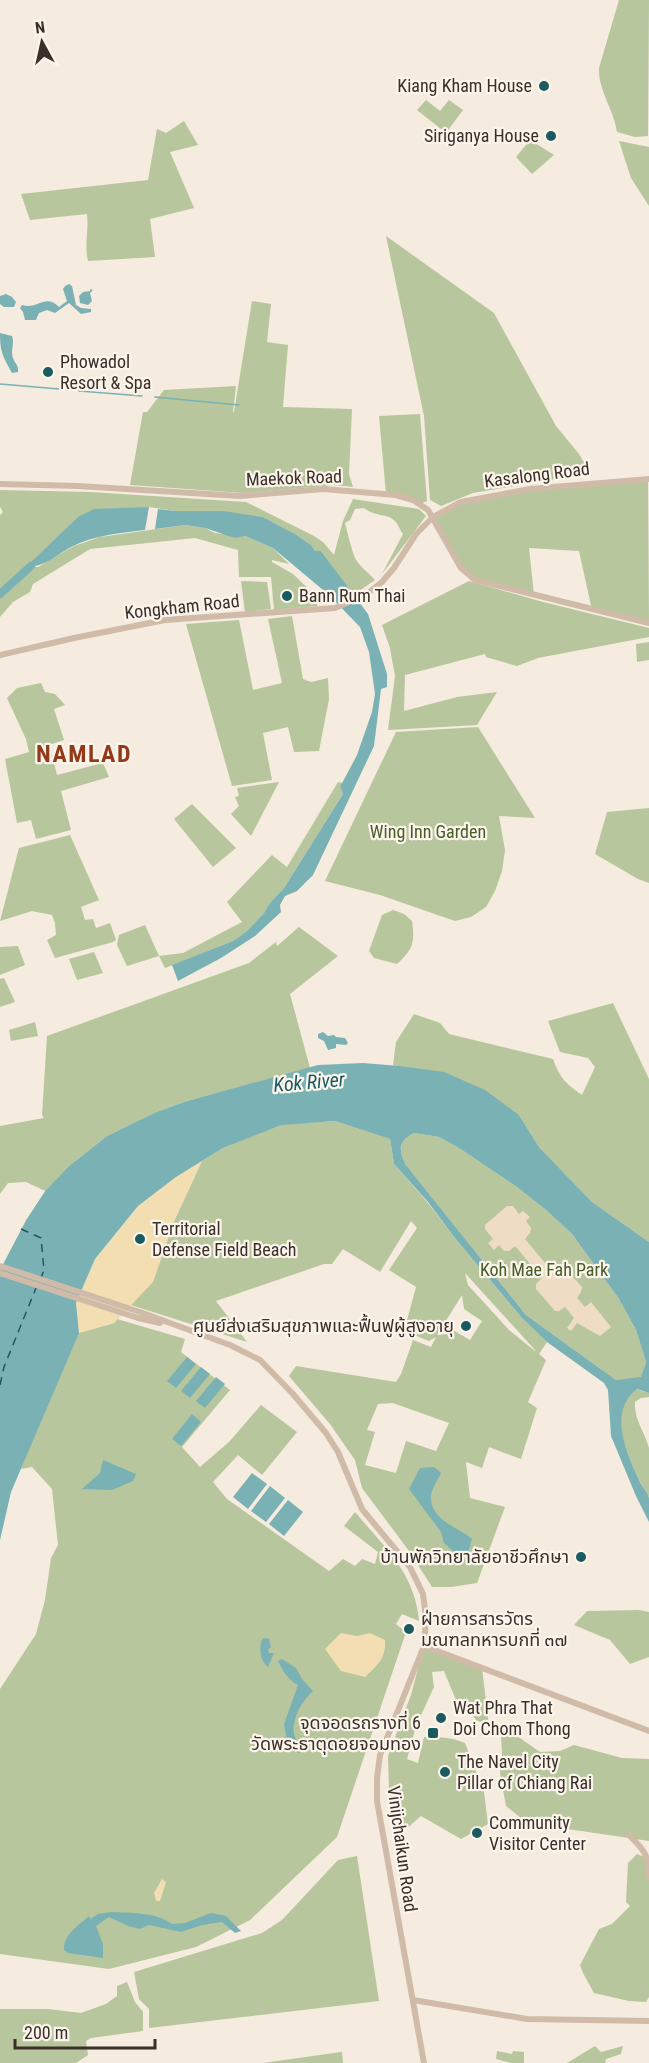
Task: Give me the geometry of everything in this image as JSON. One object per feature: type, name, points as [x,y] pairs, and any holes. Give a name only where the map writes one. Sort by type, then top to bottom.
[{"type":"street","name":"Kasalong Road","points":[[433,517],[461,502],[485,496],[567,485],[649,479]]},
{"type":"street","name":"Maekok Road","points":[[0,484],[78,486],[240,496],[323,489],[396,495],[413,500],[428,510],[461,568],[475,580],[649,623]]},
{"type":"street","name":"Kongkham Road","points":[[0,655],[165,620],[334,608],[367,594],[382,582],[416,534],[433,517]]},
{"type":"street","points":[[0,1266],[139,1315]]},
{"type":"street","points":[[0,1273],[139,1315]]},
{"type":"street","name":"Vinijchaikun Road","points":[[139,1315],[230,1345],[260,1360],[316,1420],[338,1452],[362,1509],[410,1567],[420,1584],[426,1618],[424,1647],[380,1755],[377,1801],[424,2063]]},
{"type":"street","points":[[424,1647],[649,1731]]},
{"type":"street","points":[[628,1834],[649,1860],[649,1876]]},
{"type":"street","points":[[413,2000],[527,2019],[649,2020]]},
{"type":"green space","points":[[619,0],[649,0],[648,136],[635,137],[617,132],[599,76],[599,68]]},
{"type":"green space","points":[[426,100],[440,111],[449,100],[463,110],[446,133],[417,110]]},
{"type":"green space","points":[[184,121],[198,145],[170,152],[194,208],[150,219],[155,257],[88,261],[87,214],[30,220],[21,194],[148,180],[157,129],[166,133]]},
{"type":"green space","points":[[530,140],[554,155],[532,174],[516,157]]},
{"type":"green space","points":[[619,141],[649,147],[649,206],[631,178]]},
{"type":"green space","points":[[386,236],[494,313],[556,426],[579,454],[592,476],[567,477],[473,493],[441,506],[430,500],[424,416]]},
{"type":"green space","points":[[252,301],[271,304],[267,342],[288,345],[283,407],[352,409],[349,474],[353,487],[334,485],[243,493],[130,485],[143,412],[147,412],[164,390],[236,386],[234,412]]},
{"type":"green space","points":[[420,414],[427,501],[420,504],[386,494],[379,416]]},
{"type":"green space","points":[[648,479],[649,623],[592,610],[579,551],[529,548],[534,595],[481,582],[459,566],[433,517],[461,502],[530,489]]},
{"type":"green space","points":[[0,490],[90,492],[246,502],[314,536],[323,542],[334,555],[343,521],[353,499],[419,509],[426,516],[382,574],[403,534],[392,519],[364,508],[355,509],[350,520],[345,523],[351,546],[357,561],[375,580],[353,595],[321,551],[315,551],[311,545],[295,534],[263,517],[149,507],[78,517],[28,566],[38,567],[74,546],[100,537],[185,525],[205,528],[215,533],[245,536],[273,548],[289,564],[272,560],[272,562],[293,574],[319,599],[317,606],[274,610],[271,577],[239,577],[238,550],[195,538],[90,549],[33,584],[30,592],[13,602],[0,617],[0,515],[3,512],[0,507]]},
{"type":"green space","points":[[241,581],[267,582],[271,609],[245,612]]},
{"type":"green space","points":[[469,581],[649,628],[649,637],[538,658],[517,666],[486,657],[485,654],[405,675],[404,711],[457,697],[497,692],[477,725],[388,730],[395,676],[390,648],[382,625]]},
{"type":"green space","points":[[292,616],[303,679],[311,682],[328,678],[329,699],[319,751],[294,752],[288,727],[263,733],[272,780],[232,786],[186,624],[239,620],[253,690],[282,683],[268,619]]},
{"type":"green space","points":[[649,642],[649,660],[637,662],[636,644]]},
{"type":"green space","points":[[41,683],[45,692],[55,694],[65,705],[54,709],[64,740],[46,746],[50,746],[57,775],[103,763],[109,777],[61,791],[71,830],[36,839],[31,820],[17,823],[5,759],[29,752],[26,739],[7,698],[17,688]]},
{"type":"green space","name":"Wing Inn Garden","points":[[478,727],[535,818],[499,816],[505,850],[502,871],[486,907],[471,917],[455,921],[380,895],[325,881],[396,732]]},
{"type":"green space","points":[[279,782],[251,836],[231,814],[239,806],[235,797],[239,796],[237,788]]},
{"type":"green space","points":[[338,782],[343,783],[340,787],[343,794],[284,888],[247,931],[233,941],[165,968],[159,956],[183,953],[242,922],[227,902],[272,855],[287,867]]},
{"type":"green space","points":[[192,804],[236,848],[213,867],[174,819]]},
{"type":"green space","points":[[649,808],[649,883],[595,854],[607,812]]},
{"type":"green space","points":[[70,835],[99,900],[81,907],[85,920],[93,919],[96,928],[110,923],[116,940],[55,958],[47,940],[56,935],[52,915],[32,911],[0,921],[19,848]]},
{"type":"green space","points":[[393,910],[404,914],[412,921],[413,929],[412,945],[397,964],[374,958],[369,951],[382,915]]},
{"type":"green space","points":[[145,925],[159,956],[127,966],[117,945],[119,935]]},
{"type":"green space","points":[[299,927],[338,956],[290,994],[310,1068],[184,1102],[154,1113],[107,1136],[69,1166],[45,1191],[26,1182],[8,1183],[0,1194],[0,1126],[44,1118],[42,1115],[47,1036],[249,963],[276,942],[277,946]]},
{"type":"green space","points":[[18,946],[25,965],[0,975],[0,947]]},
{"type":"green space","points":[[94,952],[103,973],[77,980],[69,959]]},
{"type":"green space","points":[[4,978],[15,1002],[0,1007],[0,979]]},
{"type":"green space","points":[[613,1003],[649,1079],[649,1242],[592,1202],[539,1147],[519,1115],[393,1065],[396,1042],[414,1014],[440,1023],[449,1034],[553,1059],[564,1080],[582,1095],[595,1067],[588,1058],[560,1052],[548,1021]]},
{"type":"green space","points":[[35,1022],[38,1036],[11,1041],[9,1030]]},
{"type":"green space","points":[[335,1121],[390,1139],[394,1164],[522,1318],[547,1342],[539,1354],[546,1360],[528,1402],[537,1408],[521,1459],[489,1447],[482,1468],[466,1462],[470,1498],[505,1507],[477,1583],[432,1587],[409,1551],[362,1488],[355,1460],[330,1424],[289,1376],[296,1366],[396,1382],[413,1340],[431,1347],[436,1337],[429,1341],[404,1331],[416,1287],[389,1270],[417,1228],[411,1221],[380,1272],[343,1249],[332,1264],[324,1264],[216,1301],[247,1342],[131,1305],[153,1281],[175,1219],[202,1161],[223,1148],[281,1124]],"holes":[[[465,1273],[535,1350],[535,1351],[509,1330],[468,1285]],[[462,1295],[464,1309],[482,1321],[470,1340],[451,1329],[448,1334],[437,1335]],[[393,1403],[449,1423],[436,1451],[406,1441],[396,1473],[365,1465],[375,1432],[367,1430],[378,1404]]]},
{"type":"green space","name":"Koh Mae Fah Park","points":[[414,1133],[439,1137],[459,1148],[517,1187],[572,1234],[619,1299],[636,1330],[646,1362],[641,1378],[616,1380],[526,1315],[406,1165],[401,1146],[405,1139]]},
{"type":"green space","points":[[117,1319],[185,1339],[181,1352],[230,1390],[182,1447],[200,1467],[230,1441],[261,1405],[297,1432],[262,1475],[238,1455],[213,1482],[227,1499],[329,1571],[343,1559],[355,1566],[362,1559],[375,1564],[378,1552],[344,1526],[355,1512],[397,1562],[405,1575],[412,1589],[419,1621],[402,1614],[396,1624],[406,1632],[337,1837],[250,1920],[196,1947],[109,1969],[0,1954],[0,1689],[36,1634],[45,1600],[51,1558],[58,1545],[52,1489],[32,1467],[21,1469],[31,1437],[78,1333],[114,1323]]},
{"type":"green space","points":[[636,1389],[649,1393],[649,1397],[635,1402],[635,1408],[649,1448],[649,1497],[630,1458],[620,1426],[623,1405]]},
{"type":"green space","points":[[638,1610],[649,1612],[649,1657],[630,1664],[610,1640],[574,1625],[587,1611]]},
{"type":"green space","points":[[424,1646],[482,1668],[489,1726],[476,1720],[462,1700],[456,1700],[444,1671],[432,1672],[434,1687],[416,1726],[407,1759],[418,1763],[424,1737],[450,1738],[465,1743],[484,1792],[488,1824],[461,1839],[421,1816],[405,1830],[396,1819],[389,1789],[388,1756],[411,1695]]},
{"type":"green space","points":[[509,1723],[517,1736],[540,1752],[560,1751],[574,1745],[622,1758],[649,1759],[649,1841],[527,1823],[506,1806],[500,1773],[501,1736]]},
{"type":"green space","points":[[637,1854],[649,1859],[649,1997],[646,2002],[629,2001],[594,1993],[580,1965],[599,1929],[612,1924],[630,1906],[626,1902],[628,1863]]},
{"type":"green space","points":[[357,1856],[379,2001],[149,2028],[149,2009],[139,1999],[134,1972],[262,1933],[282,1920],[338,1860]]},
{"type":"green space","points":[[127,1982],[135,2002],[143,2012],[143,2031],[91,2038],[86,2041],[88,2055],[76,2063],[0,2063],[0,2009],[48,2009],[81,2013],[106,2004],[117,1996],[117,1986]]},
{"type":"green space","points":[[595,2046],[601,2052],[623,2046],[621,2054],[606,2059],[605,2063],[567,2063]]},
{"type":"green space","points":[[497,2051],[512,2054],[513,2051],[524,2052],[524,2063],[511,2063],[496,2059]]},
{"type":"green space","points":[[341,2052],[343,2063],[263,2063]]},
{"type":"sand","name":"Territorial Defense Field Beach","points":[[202,1161],[175,1219],[153,1282],[114,1323],[79,1333],[76,1303],[95,1259],[138,1206],[176,1177]]},
{"type":"sand","points":[[341,1633],[357,1636],[370,1633],[385,1640],[384,1652],[380,1661],[365,1677],[341,1671],[325,1649]]},
{"type":"sand","points":[[162,1879],[166,1882],[160,1901],[156,1901],[154,1893]]},
{"type":"shaded area","points":[[507,1206],[513,1206],[519,1214],[523,1211],[530,1217],[526,1221],[531,1228],[530,1233],[525,1239],[551,1270],[557,1265],[563,1266],[582,1287],[577,1298],[585,1307],[591,1302],[611,1327],[600,1336],[577,1323],[571,1331],[567,1328],[574,1318],[565,1307],[555,1311],[536,1289],[536,1284],[542,1278],[515,1246],[509,1251],[504,1251],[499,1245],[494,1250],[488,1243],[493,1239],[485,1229],[485,1225]]},
{"type":"water","points":[[69,284],[72,286],[76,305],[91,309],[91,312],[81,314],[69,303],[55,313],[47,310],[39,313],[36,320],[25,320],[20,308],[22,305],[28,306],[50,301],[59,307],[67,301],[63,289]]},
{"type":"water","points":[[90,289],[93,290],[90,293],[92,301],[88,305],[80,303],[79,296]]},
{"type":"water","points":[[6,294],[16,302],[14,307],[4,307],[0,304],[0,296]]},
{"type":"water","points":[[0,333],[12,336],[12,355],[18,372],[12,373],[4,358]]},
{"type":"water","points":[[149,507],[145,530],[90,539],[73,546],[45,563],[27,566],[78,517],[94,509]]},
{"type":"water","points":[[158,509],[223,511],[263,517],[295,534],[311,545],[315,551],[321,551],[368,614],[387,674],[387,687],[381,689],[374,746],[313,875],[297,891],[285,896],[280,905],[281,912],[255,936],[221,958],[178,981],[172,965],[233,941],[247,931],[284,888],[343,794],[340,787],[357,755],[372,712],[375,694],[369,652],[360,627],[329,595],[273,548],[245,536],[235,538],[205,528],[185,525],[155,529]]},
{"type":"water","points":[[323,1032],[328,1036],[345,1038],[348,1043],[346,1045],[336,1044],[336,1048],[328,1050],[324,1041],[318,1038],[318,1034]]},
{"type":"water","name":"Kok River","points":[[363,1063],[444,1072],[485,1090],[519,1115],[539,1147],[592,1202],[649,1242],[649,1393],[637,1389],[628,1398],[621,1421],[625,1446],[640,1482],[648,1494],[649,1522],[611,1436],[608,1390],[604,1383],[547,1342],[522,1318],[454,1237],[428,1202],[394,1164],[390,1139],[335,1121],[281,1125],[223,1148],[176,1177],[138,1206],[95,1259],[76,1303],[79,1333],[11,1492],[0,1540],[0,1270],[26,1220],[45,1191],[69,1166],[107,1136],[154,1113],[184,1102],[318,1065]],"holes":[[[414,1133],[439,1137],[517,1187],[572,1234],[619,1299],[636,1330],[646,1362],[641,1377],[616,1380],[526,1315],[406,1165],[401,1150],[405,1139]]]},
{"type":"water","points":[[187,1357],[196,1364],[176,1388],[167,1381]]},
{"type":"water","points":[[201,1367],[210,1374],[190,1398],[181,1391]]},
{"type":"water","points":[[216,1377],[225,1384],[205,1408],[196,1401]]},
{"type":"water","points":[[192,1414],[201,1422],[181,1446],[172,1439]]},
{"type":"water","points":[[103,1460],[136,1474],[133,1481],[112,1490],[82,1489],[100,1473]]},
{"type":"water","points":[[434,1467],[441,1473],[431,1495],[434,1511],[445,1522],[472,1539],[468,1553],[459,1556],[444,1543],[441,1532],[409,1489],[420,1468]]},
{"type":"water","points":[[252,1473],[267,1484],[248,1509],[233,1497]]},
{"type":"water","points":[[270,1486],[285,1498],[266,1522],[251,1511]]},
{"type":"water","points":[[288,1500],[303,1512],[284,1536],[269,1524]]},
{"type":"water","points":[[263,1638],[269,1639],[271,1648],[268,1649],[269,1653],[274,1653],[268,1667],[261,1654]]},
{"type":"water","points":[[282,1659],[296,1668],[313,1691],[296,1716],[295,1736],[303,1751],[298,1753],[286,1736],[284,1724],[298,1685],[291,1681],[284,1672],[278,1661]]},
{"type":"water","points":[[111,1912],[151,1915],[172,1924],[185,1923],[211,1913],[226,1916],[241,1931],[235,1933],[222,1922],[202,1925],[181,1932],[149,1925],[140,1929],[109,1917],[96,1926],[103,1944],[103,1958],[68,1953],[64,1950],[69,1935],[89,1916],[91,1919],[98,1914]]},
{"type":"pier","points":[[42,1190],[45,1191],[26,1220],[4,1262],[1,1261],[23,1218]]},
{"type":"waterway","points":[[0,384],[71,390]]},
{"type":"waterway","points":[[79,391],[142,396]]},
{"type":"waterway","points":[[155,397],[239,405]]},
{"type":"waterway","points":[[0,594],[31,566]]},
{"type":"ferry route","points":[[21,1229],[41,1238],[44,1270],[41,1278]]},
{"type":"ferry route","points":[[0,1385],[4,1367],[36,1288]]},
{"type":"place","name":"Kiang Kham House","points":[[544,86]]},
{"type":"place","name":"Siriganya House","points":[[551,136]]},
{"type":"place","name":"Phowadol Resort & Spa","points":[[48,372]]},
{"type":"place","name":"Bann Rum Thai","points":[[287,596]]},
{"type":"place","name":"Territorial Defense Field Beach","points":[[140,1239]]},
{"type":"place","name":"ศูนย์ส่งเสริมสุขภาพและฟื้นฟูผู้สูงอายุ","points":[[466,1326]]},
{"type":"place","name":"บ้านพักวิทยาลัยอาชีวศึกษา","points":[[581,1557]]},
{"type":"place","name":"ฝ่ายการสารวัตร มณฑลทหารบกที่ ๓๗","points":[[409,1629]]},
{"type":"place","name":"Wat Phra That Doi Chom Thong","points":[[441,1718]]},
{"type":"place","name":"จุดจอดรถรางที่ 6 วัดพระธาตุดอยจอมทอง","points":[[433,1733]]},
{"type":"place","name":"The Navel City Pillar of Chiang Rai","points":[[445,1772]]},
{"type":"place","name":"Community Visitor Center","points":[[477,1833]]},
{"type":"district","name":"NAMLAD","points":[[84,754]]}]
